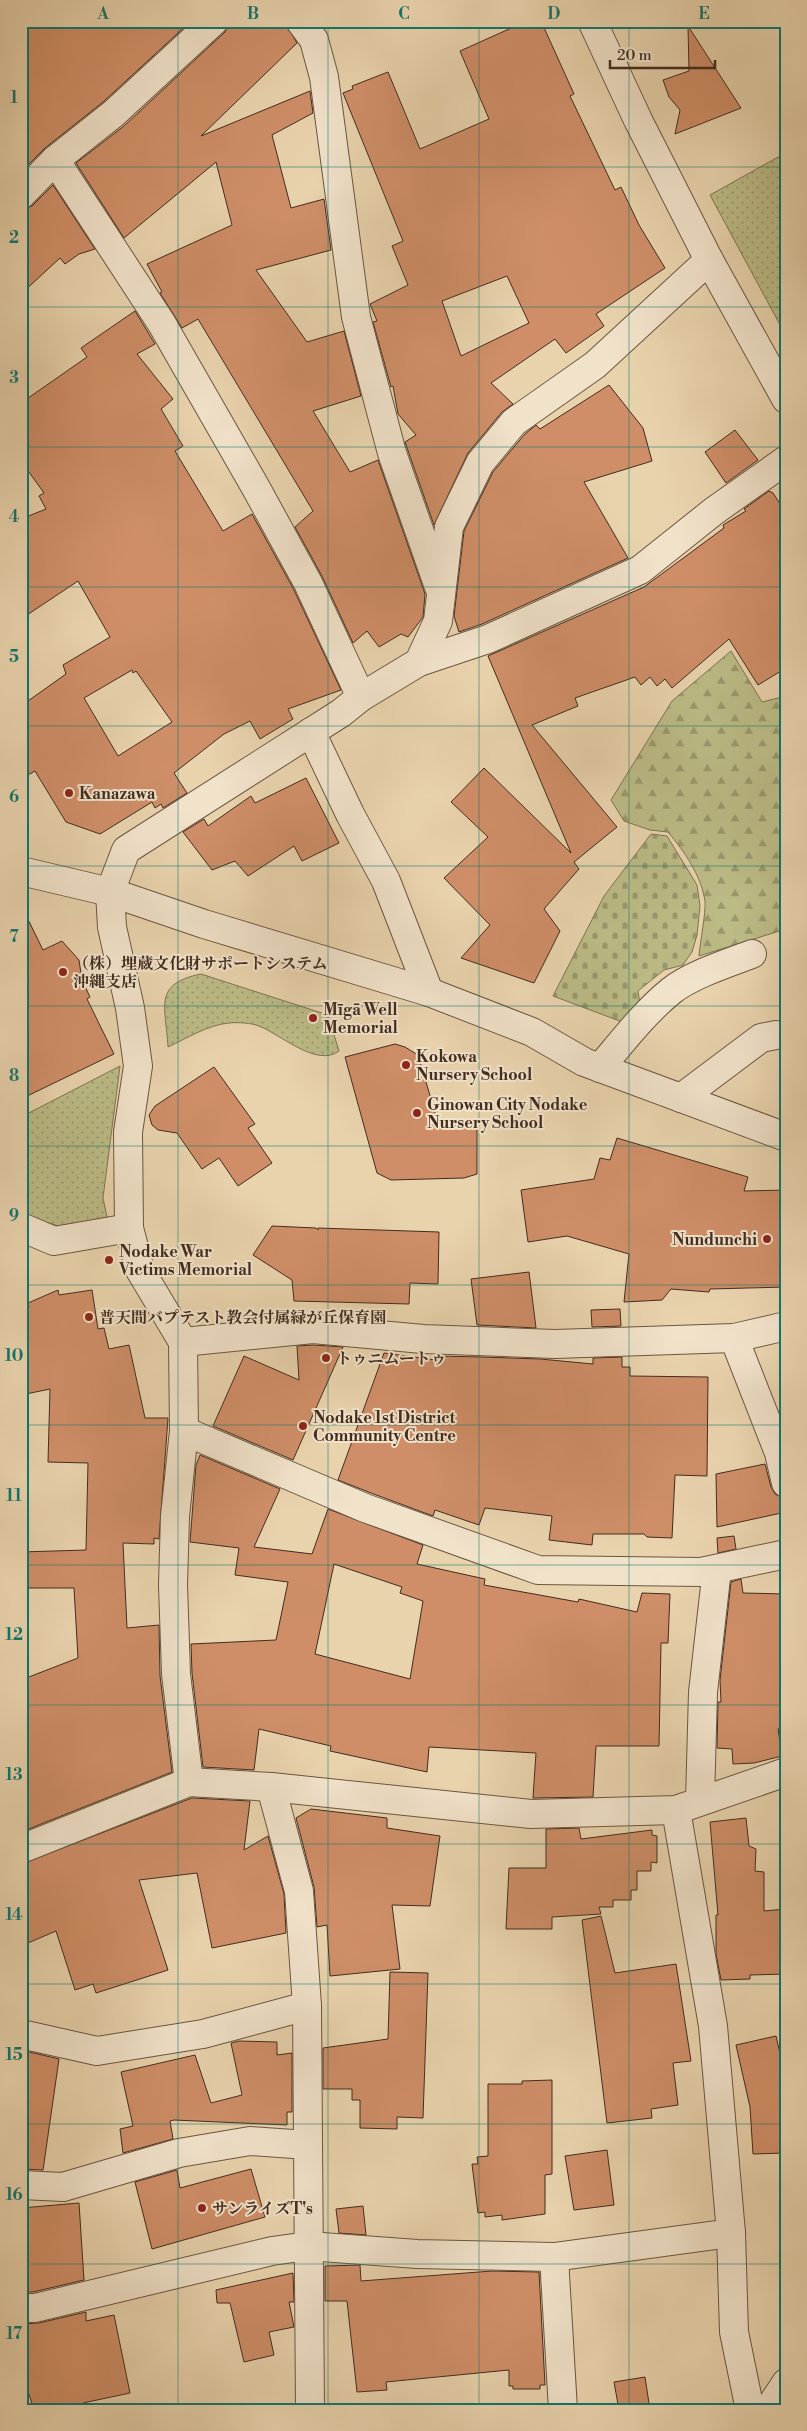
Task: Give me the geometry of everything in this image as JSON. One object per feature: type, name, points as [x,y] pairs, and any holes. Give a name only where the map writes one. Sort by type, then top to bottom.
[{"type":"street","points":[[21,195],[55,160],[113,114],[214,21]]},
{"type":"street","points":[[300,21],[314,40],[324,77],[356,317],[392,453],[441,591]]},
{"type":"street","points":[[592,21],[638,120],[709,260],[786,399]]},
{"type":"street","points":[[55,160],[162,324],[256,488],[308,583],[361,697]]},
{"type":"street","points":[[419,662],[438,621],[449,526],[480,463],[514,422],[595,365],[709,260]]},
{"type":"street","points":[[189,1782],[176,1674],[173,1585],[174,1516],[184,1431],[183,1342],[140,1270],[129,1228],[128,1132],[138,1066],[130,1008],[112,927],[110,892],[126,850],[311,732],[361,697],[419,662],[488,639],[640,570],[714,511],[786,460]]},
{"type":"street","points":[[311,732],[350,814],[386,881],[429,992]]},
{"type":"street","points":[[21,871],[110,892],[204,924],[429,992],[532,1032],[584,1062],[786,1138]]},
{"type":"street","points":[[600,1068],[630,1031],[672,990],[719,966],[752,954]]},
{"type":"street","points":[[681,1098],[761,1038],[776,1035]]},
{"type":"street","points":[[21,1227],[54,1241],[129,1228]]},
{"type":"street","points":[[183,1342],[313,1329],[423,1339],[555,1344],[734,1338],[786,1326]]},
{"type":"street","points":[[734,1338],[778,1454],[786,1483]]},
{"type":"street","points":[[184,1431],[365,1508],[538,1570],[701,1572],[786,1554]]},
{"type":"street","points":[[716,1569],[703,1692],[688,1805],[713,2026],[731,2233],[734,2332],[750,2410]]},
{"type":"street","points":[[21,1849],[189,1782],[271,1787],[531,1814],[688,1805],[786,1772]]},
{"type":"street","points":[[271,1787],[299,1891],[307,2006],[310,2410]]},
{"type":"street","points":[[21,2034],[97,2051],[203,2034],[307,2006]]},
{"type":"street","points":[[21,2185],[63,2187],[179,2153],[250,2141],[308,2144]]},
{"type":"street","points":[[21,2308],[53,2304],[272,2250],[308,2246],[417,2254],[554,2257],[731,2233]]},
{"type":"street","points":[[554,2257],[563,2410]]},
{"type":"street","points":[[768,2410],[786,2383]]},
{"type":"green space","points":[[786,149],[786,336],[710,195],[780,156]]},
{"type":"green space","points":[[731,651],[762,702],[786,696],[786,929],[699,956],[705,901],[700,882],[691,864],[668,832],[650,830],[624,821],[611,800],[672,701]]},
{"type":"green space","points":[[651,834],[667,836],[697,885],[700,906],[697,935],[692,952],[683,965],[664,970],[638,991],[640,1004],[625,1023],[553,996],[604,896]]},
{"type":"green space","points":[[201,974],[328,1015],[339,1051],[330,1055],[310,1053],[259,1026],[240,1023],[213,1026],[168,1047],[165,999],[168,991],[185,978]]},
{"type":"green space","points":[[120,1066],[103,1198],[107,1217],[68,1229],[21,1214],[21,1117]]},
{"type":"building","points":[[21,21],[191,21],[103,102],[45,148],[21,172]]},
{"type":"building","points":[[229,21],[284,21],[297,43],[201,136],[310,91],[313,113],[272,135],[291,208],[324,199],[331,250],[256,270],[307,342],[344,331],[361,396],[313,411],[350,472],[378,460],[425,594],[423,617],[408,637],[401,634],[379,647],[367,631],[353,643],[322,576],[295,527],[313,511],[198,319],[182,328],[160,293],[162,292],[147,264],[232,225],[216,162],[124,238],[76,163],[124,126],[225,32]]},
{"type":"building","points":[[527,21],[541,21],[574,94],[570,96],[615,190],[621,187],[639,225],[665,268],[596,314],[604,326],[566,353],[555,339],[491,383],[513,404],[502,412],[468,453],[434,525],[405,442],[416,435],[398,414],[393,386],[391,387],[373,322],[377,321],[370,304],[408,285],[392,246],[403,241],[343,93],[353,89],[352,86],[388,72],[420,149],[489,119],[460,51]],"holes":[[[507,276],[529,323],[461,356],[442,301]]]},
{"type":"building","points":[[688,26],[741,108],[675,134],[680,110],[669,97],[663,80],[689,71]]},
{"type":"building","points":[[53,185],[95,249],[79,254],[65,264],[60,258],[21,294],[21,210],[32,206]]},
{"type":"building","points":[[135,311],[155,344],[137,354],[173,399],[161,409],[183,446],[175,451],[223,531],[252,514],[294,590],[341,690],[288,709],[293,719],[260,739],[250,721],[224,734],[174,773],[187,793],[163,808],[161,804],[155,808],[152,802],[100,834],[66,822],[35,771],[21,779],[21,706],[66,674],[63,665],[110,637],[78,581],[21,619],[21,519],[46,509],[39,496],[44,493],[21,461],[21,403],[87,357],[81,348]],"holes":[[[132,670],[133,673],[136,671],[172,722],[118,756],[84,698]]]},
{"type":"building","points":[[609,385],[643,428],[652,461],[584,482],[628,558],[482,624],[459,632],[454,616],[464,531],[493,472],[525,434],[536,425],[540,429]]},
{"type":"building","points":[[735,430],[758,460],[726,483],[705,452]]},
{"type":"building","points":[[769,491],[773,493],[786,513],[786,668],[758,685],[729,639],[672,688],[665,679],[657,686],[650,677],[641,685],[635,677],[575,698],[578,706],[532,725],[617,827],[574,862],[579,869],[544,909],[560,931],[534,983],[461,958],[490,925],[444,878],[488,837],[451,802],[484,768],[571,853],[488,656],[644,587],[724,528],[723,525],[746,511],[744,509]]},
{"type":"building","points":[[306,778],[339,843],[302,861],[294,846],[248,876],[235,861],[212,870],[183,832],[204,819],[208,826],[251,796],[255,803]]},
{"type":"building","points":[[21,905],[43,950],[62,941],[79,960],[82,980],[90,997],[87,999],[114,1054],[21,1099]]},
{"type":"building","points":[[395,1044],[405,1047],[418,1055],[439,1126],[477,1126],[477,1174],[464,1178],[391,1180],[377,1173],[345,1057]]},
{"type":"building","points":[[214,1067],[255,1124],[248,1128],[272,1163],[238,1186],[219,1158],[202,1169],[177,1133],[158,1130],[152,1125],[149,1115],[155,1106]]},
{"type":"building","points":[[617,1138],[748,1177],[744,1191],[786,1190],[786,1287],[710,1289],[709,1292],[671,1289],[662,1300],[624,1302],[629,1254],[567,1236],[528,1242],[521,1190],[594,1179],[600,1158],[610,1160]]},
{"type":"building","points":[[272,1226],[316,1228],[318,1230],[318,1228],[439,1232],[438,1284],[410,1283],[409,1304],[294,1301],[292,1280],[253,1255]]},
{"type":"building","points":[[529,1272],[536,1328],[477,1325],[471,1279]]},
{"type":"building","points":[[58,1290],[59,1295],[92,1290],[98,1329],[104,1328],[109,1349],[129,1345],[145,1418],[168,1418],[159,1539],[154,1538],[154,1544],[123,1543],[127,1628],[159,1625],[160,1676],[172,1772],[21,1832],[21,1680],[78,1658],[74,1588],[21,1588],[21,1552],[86,1550],[88,1463],[48,1462],[50,1389],[21,1395],[21,1309],[29,1308],[28,1303]]},
{"type":"building","points":[[620,1309],[621,1326],[592,1327],[591,1310]]},
{"type":"building","points":[[297,1346],[343,1347],[293,1460],[213,1426],[244,1356],[299,1380]]},
{"type":"building","points":[[384,1353],[436,1360],[437,1356],[481,1357],[540,1359],[593,1364],[593,1358],[622,1357],[622,1367],[630,1367],[630,1376],[708,1377],[707,1476],[675,1475],[672,1538],[647,1537],[644,1534],[593,1534],[592,1545],[549,1540],[552,1516],[485,1508],[479,1525],[435,1510],[433,1516],[371,1493],[338,1480]]},
{"type":"building","points":[[200,1455],[280,1489],[254,1547],[312,1554],[328,1509],[423,1545],[417,1564],[485,1579],[484,1585],[578,1602],[579,1599],[637,1612],[642,1593],[670,1594],[668,1643],[661,1643],[659,1746],[596,1746],[593,1797],[533,1798],[536,1753],[429,1747],[427,1772],[330,1751],[331,1746],[259,1729],[254,1770],[203,1767],[192,1673],[191,1644],[276,1640],[288,1582],[235,1575],[239,1548],[190,1542],[196,1465]],"holes":[[[334,1564],[402,1587],[400,1593],[423,1601],[410,1679],[315,1654]]]},
{"type":"building","points":[[765,1464],[771,1487],[775,1494],[783,1498],[786,1512],[717,1527],[716,1474]]},
{"type":"building","points":[[734,1536],[736,1549],[718,1553],[717,1538]]},
{"type":"building","points":[[741,1579],[743,1593],[786,1594],[786,1729],[778,1729],[782,1756],[754,1763],[733,1764],[732,1749],[717,1748],[718,1702],[721,1702],[720,1680],[731,1582]]},
{"type":"building","points":[[192,1798],[250,1801],[244,1850],[268,1836],[284,1894],[286,1933],[212,1948],[197,1873],[139,1880],[168,1970],[96,1993],[93,1984],[75,1990],[56,1931],[21,1946],[21,1864]]},
{"type":"building","points":[[311,1809],[387,1818],[387,1828],[440,1836],[430,1906],[392,1905],[400,1969],[330,1976],[327,1925],[317,1927],[314,1887],[296,1818]]},
{"type":"building","points":[[746,1818],[749,1846],[756,1849],[755,1871],[764,1872],[764,1911],[786,1909],[786,1974],[750,1975],[750,1979],[721,1980],[716,1954],[716,1915],[718,1915],[710,1822]]},
{"type":"building","points":[[579,1828],[581,1839],[652,1830],[652,1835],[657,1836],[657,1863],[651,1862],[651,1871],[637,1871],[637,1890],[631,1890],[631,1900],[613,1900],[613,1907],[599,1907],[601,1914],[552,1917],[552,1929],[506,1929],[509,1868],[546,1868],[546,1829]]},
{"type":"building","points":[[601,1916],[615,1973],[676,1964],[691,2061],[673,2063],[678,2105],[651,2109],[652,2118],[607,2123],[582,1920]]},
{"type":"building","points":[[390,1972],[428,1973],[423,2118],[397,2117],[397,2129],[360,2128],[360,2100],[352,2100],[352,2089],[323,2089],[323,2048],[388,2039]]},
{"type":"building","points":[[776,2036],[786,2079],[786,2153],[753,2154],[750,2107],[736,2045]]},
{"type":"building","points":[[239,2041],[277,2042],[277,2055],[292,2053],[292,2112],[287,2112],[287,2125],[174,2120],[170,2121],[173,2139],[123,2153],[120,2129],[133,2126],[121,2072],[195,2055],[211,2103],[242,2095],[231,2043]]},
{"type":"building","points":[[21,2050],[59,2059],[43,2170],[21,2169]]},
{"type":"building","points":[[552,2080],[552,2174],[545,2175],[545,2214],[502,2220],[502,2215],[485,2217],[485,2212],[478,2213],[472,2164],[478,2164],[477,2157],[488,2156],[488,2084],[522,2084],[522,2081]]},
{"type":"building","points":[[607,2150],[614,2205],[574,2210],[565,2156]]},
{"type":"building","name":"サンライズT's","points":[[251,2169],[265,2217],[152,2249],[135,2182],[177,2170],[180,2188]]},
{"type":"building","points":[[79,2203],[84,2280],[33,2292],[21,2292],[21,2208]]},
{"type":"building","points":[[363,2206],[366,2235],[339,2233],[336,2209]]},
{"type":"building","points":[[360,2265],[361,2281],[492,2271],[539,2272],[545,2385],[540,2385],[540,2389],[513,2389],[513,2386],[509,2386],[509,2370],[386,2382],[387,2390],[357,2392],[347,2301],[325,2301],[325,2266]]},
{"type":"building","points":[[293,2273],[294,2302],[289,2302],[294,2327],[269,2332],[274,2355],[244,2362],[230,2303],[217,2303],[216,2290]]},
{"type":"building","points":[[86,2312],[86,2321],[114,2315],[130,2393],[83,2403],[85,2410],[34,2410],[26,2385],[21,2386],[21,2324],[39,2323]]},
{"type":"building","points":[[645,2377],[650,2410],[619,2410],[614,2382]]},
{"type":"place","name":"Kanazawa","points":[[69,793]]},
{"type":"place","name":"（株）埋蔵文化財サポートシステム 沖縄支店","points":[[63,972]]},
{"type":"place","name":"Mīgā Well Memorial","points":[[313,1018]]},
{"type":"place","name":"Kokowa Nursery School","points":[[406,1065]]},
{"type":"place","name":"Ginowan City Nodake Nursery School","points":[[417,1113]]},
{"type":"place","name":"Nundunchi","points":[[767,1239]]},
{"type":"place","name":"Nodake War Victims Memorial","points":[[109,1260]]},
{"type":"place","name":"普天間バプテスト教会付属緑が丘保育園","points":[[89,1317]]},
{"type":"place","name":"トゥニムートゥ","points":[[326,1358]]},
{"type":"place","name":"Nodake 1st District Community Centre","points":[[303,1426]]},
{"type":"place","name":"サンライズT's","points":[[202,2208]]}]
